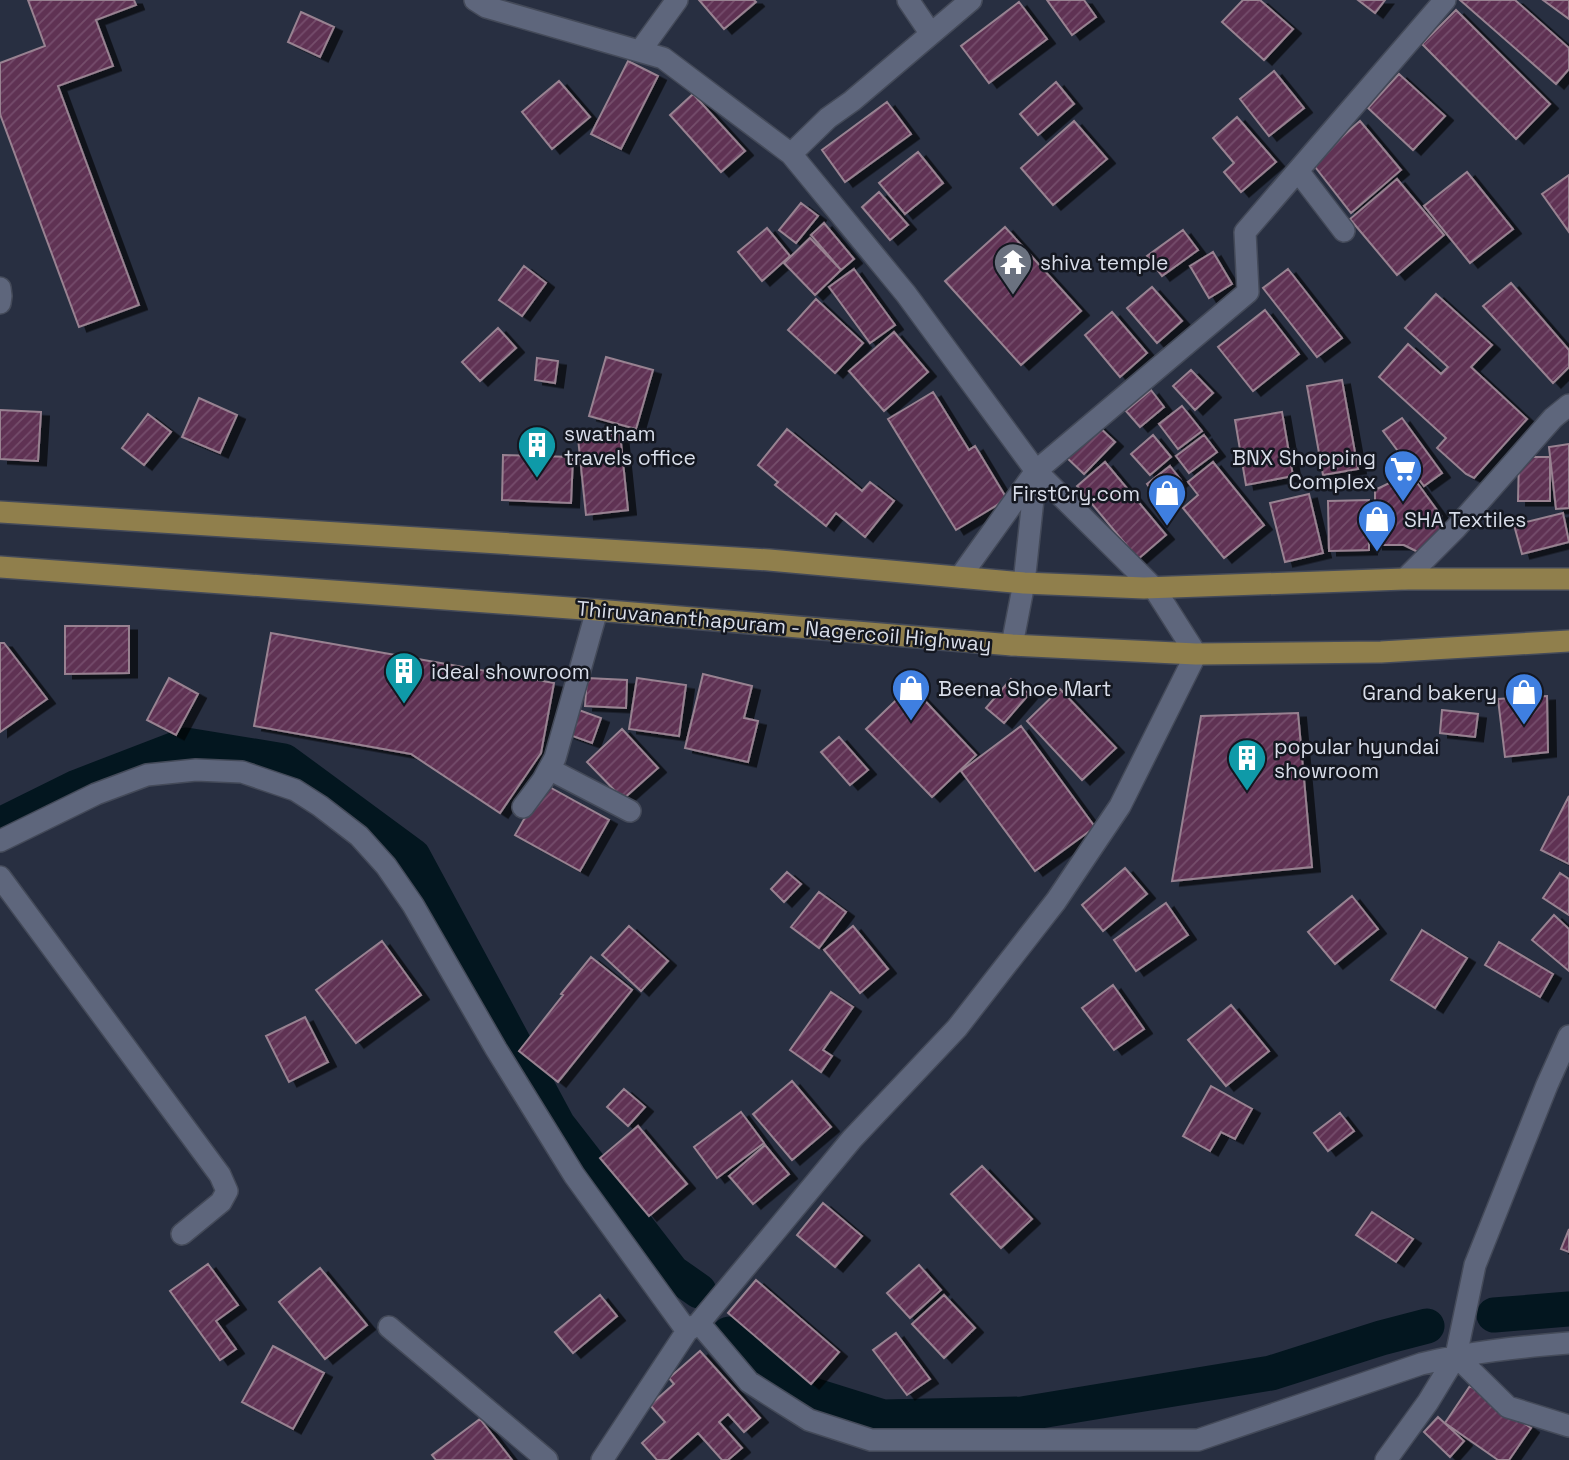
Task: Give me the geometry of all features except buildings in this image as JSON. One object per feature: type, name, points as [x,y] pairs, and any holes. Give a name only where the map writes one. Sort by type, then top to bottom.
[{"type":"main road","points":[[0,512],[769,560],[1024,583],[1154,588],[1405,579],[1569,579]]},
{"type":"main road","name":"Thiruvananthapuram - Nagercoil Highway","points":[[0,566],[597,610],[1012,645],[1196,654],[1381,652],[1569,641]]},
{"type":"street","points":[[475,0],[486,7],[663,58],[791,154],[906,294],[1036,471],[1154,588],[1196,654],[1120,806],[1056,901],[957,1028],[852,1139],[693,1327],[602,1460]]},
{"type":"street","points":[[640,51],[677,0]]},
{"type":"street","points":[[908,0],[931,34]]},
{"type":"street","points":[[791,154],[828,118],[852,101],[971,0]]},
{"type":"street","points":[[960,577],[1036,471],[1248,292],[1245,232],[1445,0]]},
{"type":"street","points":[[1298,171],[1344,231]]},
{"type":"street","points":[[0,288],[0,303]]},
{"type":"street","points":[[1405,579],[1456,528],[1553,418],[1569,405]]},
{"type":"street","points":[[1012,645],[1024,583],[1036,471]]},
{"type":"street","points":[[523,807],[555,758],[597,610]]},
{"type":"street","points":[[0,841],[96,794],[147,775],[196,769],[242,772],[295,790],[320,806],[359,836],[386,866],[413,905],[573,1175],[693,1327],[749,1382],[808,1420],[872,1440],[1198,1440],[1421,1364],[1456,1356],[1569,1343]]},
{"type":"street","points":[[549,769],[630,811]]},
{"type":"street","points":[[0,877],[220,1175],[227,1191],[221,1202],[181,1234]]},
{"type":"street","points":[[1386,1460],[1428,1402],[1456,1356],[1475,1265],[1569,1036]]},
{"type":"street","points":[[389,1327],[547,1460]]},
{"type":"street","points":[[1456,1356],[1507,1408],[1569,1426]]},
{"type":"waterway","points":[[0,825],[77,787],[186,745],[284,761],[413,856],[558,1125],[672,1272],[699,1291]]},
{"type":"waterway","points":[[1494,1315],[1569,1309]]},
{"type":"waterway","points":[[729,1334],[803,1392],[883,1417],[1022,1414],[1271,1373],[1427,1326]]},
{"type":"place","name":"shiva temple","points":[[1013,296]]},
{"type":"place","name":"swatham travels office","points":[[537,479]]},
{"type":"place","name":"BNX Shopping Complex","points":[[1403,503]]},
{"type":"place","name":"FirstCry.com","points":[[1167,527]]},
{"type":"place","name":"SHA Textiles","points":[[1377,553]]},
{"type":"place","name":"ideal showroom","points":[[404,705]]},
{"type":"place","name":"Beena Shoe Mart","points":[[911,722]]},
{"type":"place","name":"Grand bakery","points":[[1524,726]]},
{"type":"place","name":"popular hyundai showroom","points":[[1247,792]]}]
